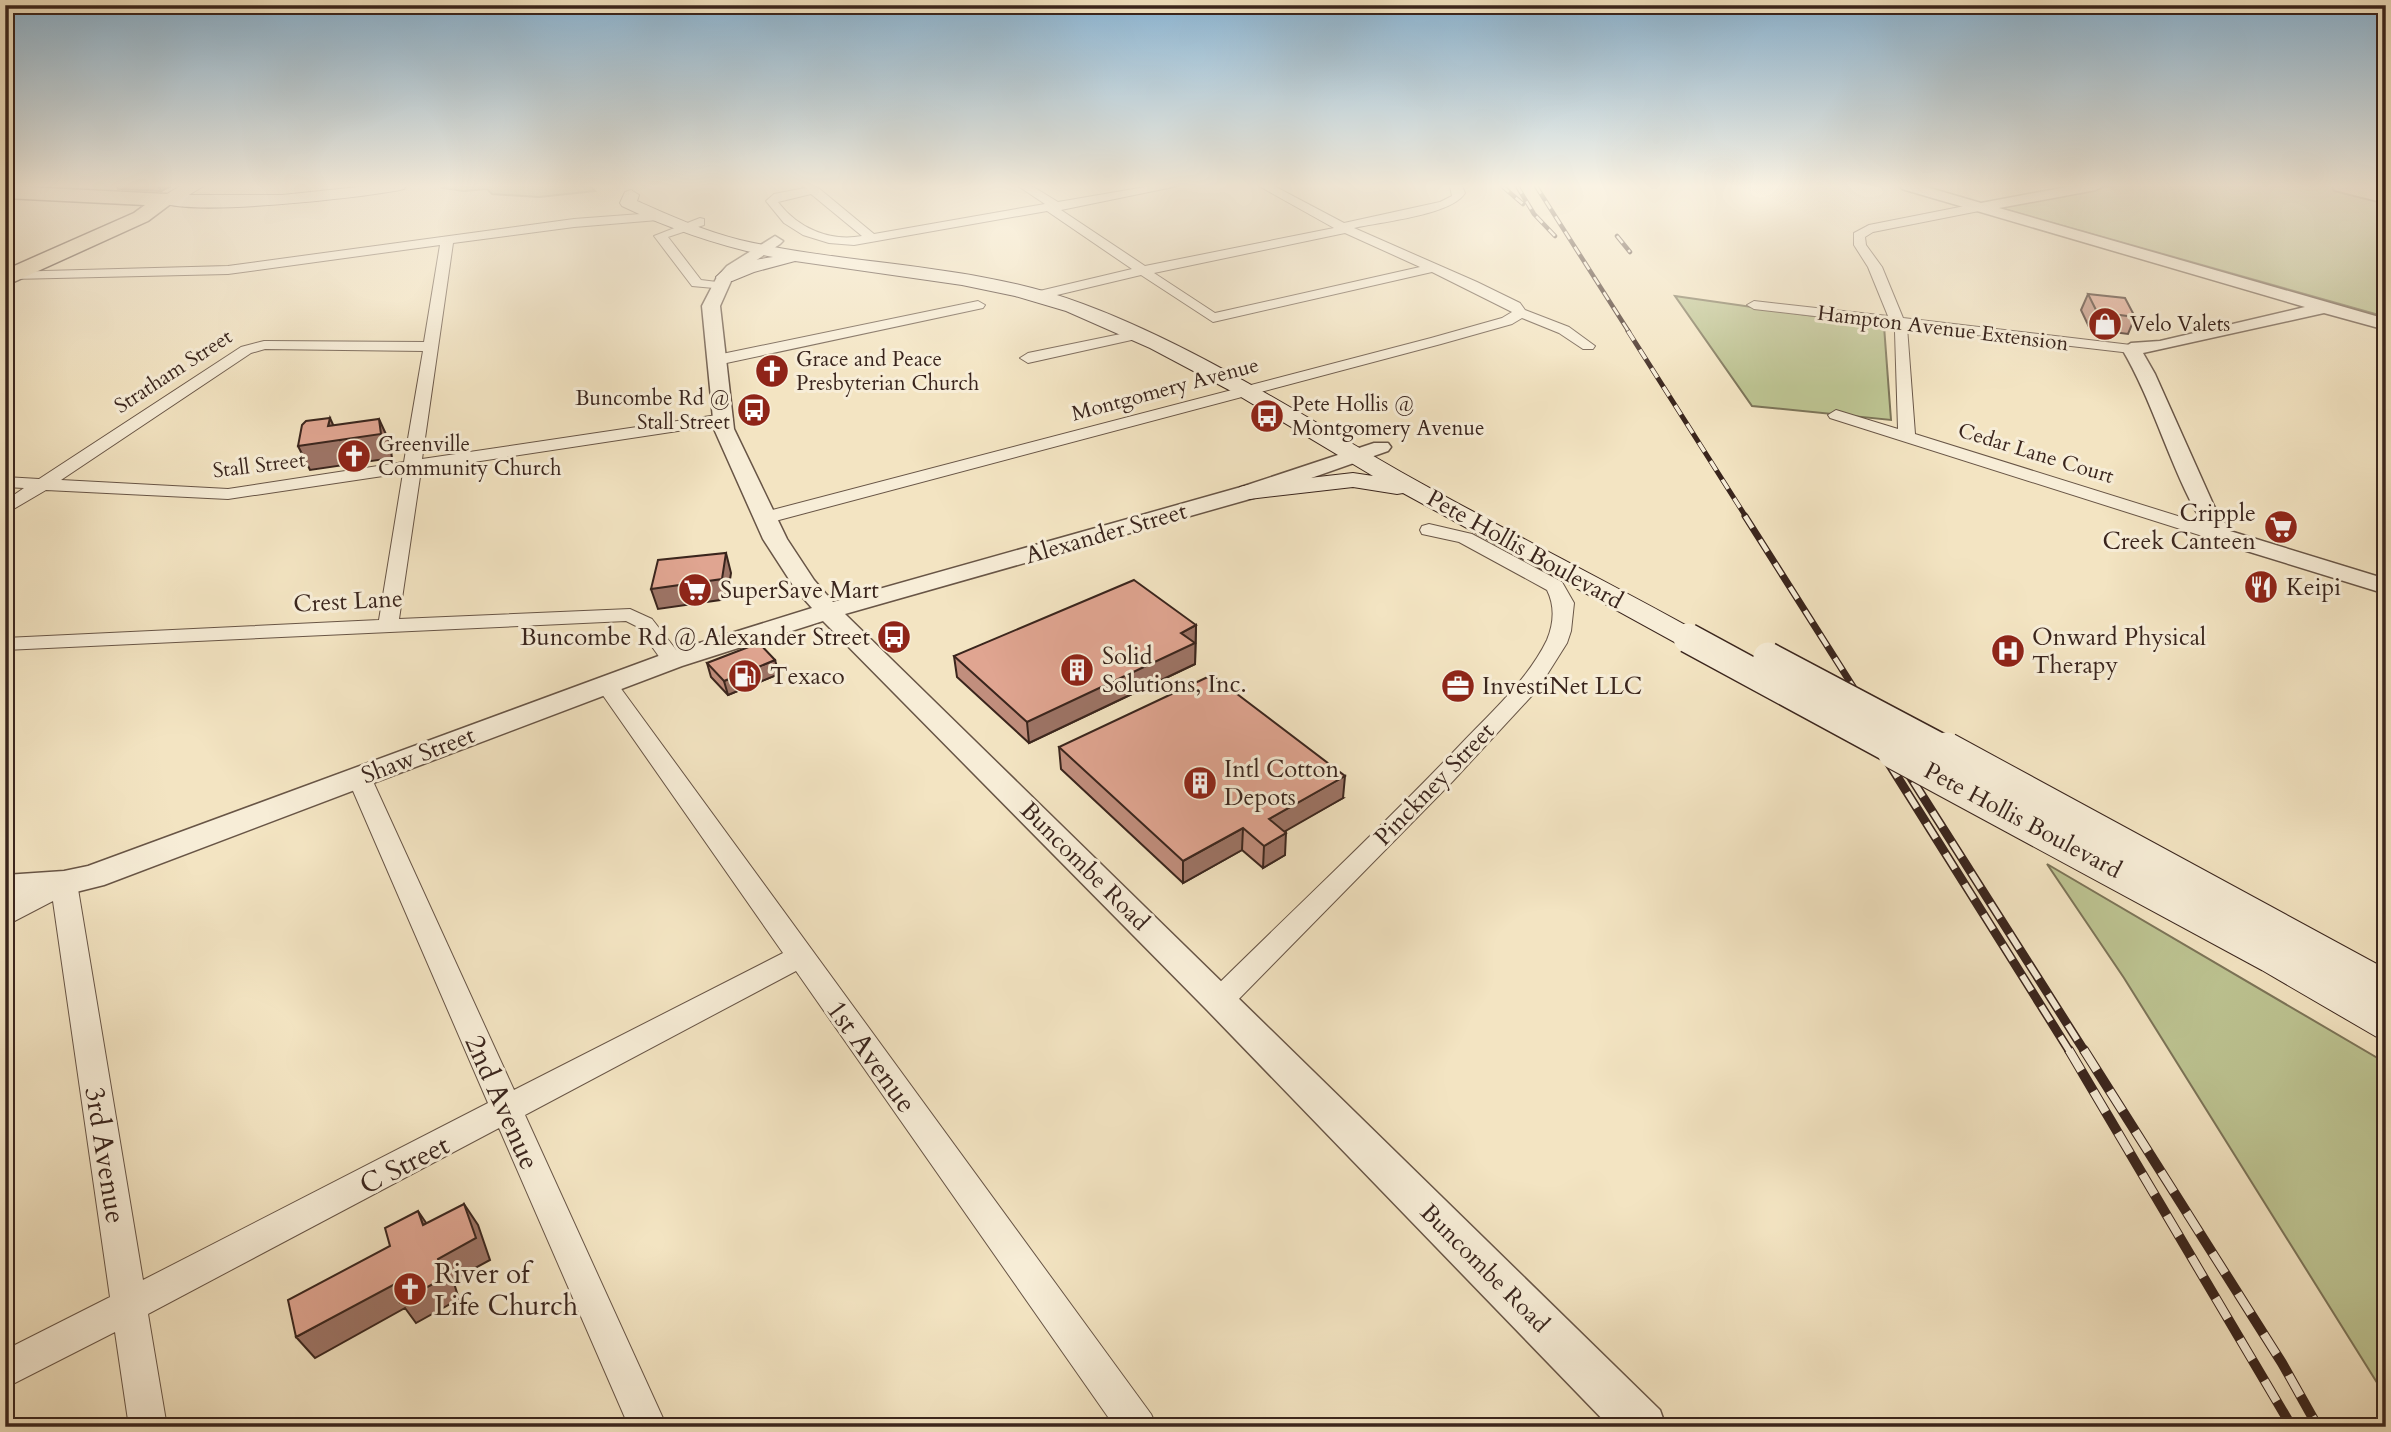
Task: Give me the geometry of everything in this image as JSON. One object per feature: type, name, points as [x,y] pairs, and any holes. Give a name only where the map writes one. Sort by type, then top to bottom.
[{"type":"highway","points":[[8,275],[59,253]]},
{"type":"main road","name":"Pete Hollis Boulevard","points":[[801,253],[954,276],[1071,306],[1140,334],[1369,452],[1688,626],[2386,1021]]},
{"type":"main road","name":"Pete Hollis Boulevard","points":[[835,253],[974,269],[1058,289],[1168,328],[1271,384],[1429,496],[2056,809],[2386,990]]},
{"type":"main road","points":[[723,282],[772,261],[822,258]]},
{"type":"main road","points":[[1249,492],[1333,481],[1364,480],[1429,496]]},
{"type":"street","points":[[8,275],[228,270],[353,253]]},
{"type":"street","points":[[388,626],[445,253]]},
{"type":"street","points":[[673,253],[697,284],[723,282],[758,253]]},
{"type":"street","points":[[1118,253],[1213,318],[1433,268]]},
{"type":"street","points":[[1037,296],[1058,289],[1229,253]]},
{"type":"street","points":[[1399,253],[1515,306],[1520,313],[1555,324],[1588,346]]},
{"type":"street","points":[[1866,253],[1875,267],[1902,332],[1907,437]]},
{"type":"street","points":[[2138,253],[2386,325]]},
{"type":"street","name":"Buncombe Road","points":[[723,282],[710,306],[724,429],[764,517],[805,584],[828,611],[1220,1000],[1643,1427]]},
{"type":"street","points":[[718,360],[978,305]]},
{"type":"street","name":"Hampton Avenue Extension","points":[[1754,305],[2131,349]]},
{"type":"street","points":[[2325,307],[2160,346],[2131,349],[2146,374],[2203,506],[2222,536],[2386,587]]},
{"type":"street","name":"Montgomery Avenue","points":[[764,517],[1495,325],[1520,313]]},
{"type":"street","points":[[1028,358],[1140,334]]},
{"type":"street","name":"Stratham Street","points":[[5,509],[246,350],[257,346],[431,348]]},
{"type":"street","name":"Cedar Lane Court","points":[[1836,415],[2222,536]]},
{"type":"street","name":"Stall Street","points":[[5,482],[217,495],[724,419]]},
{"type":"street","name":"Alexander Street","points":[[828,611],[1249,492],[1369,452]]},
{"type":"street","name":"Pinckney Street","points":[[1220,1000],[1445,775],[1530,684],[1556,643],[1561,631],[1564,603],[1555,586],[1465,538],[1429,530]]},
{"type":"street","name":"Shaw Street","points":[[5,887],[64,883],[136,863],[606,684],[828,611]]},
{"type":"street","name":"Crest Lane","points":[[5,644],[630,615],[645,623],[673,660]]},
{"type":"street","name":"1st Avenue","points":[[606,684],[1138,1427]]},
{"type":"street","name":"2nd Avenue","points":[[359,778],[648,1427]]},
{"type":"street","points":[[5,916],[64,883]]},
{"type":"street","name":"3rd Avenue","points":[[64,883],[148,1427]]},
{"type":"street","name":"C Street","points":[[5,1370],[801,957]]},
{"type":"green space","points":[[2159,253],[2386,253],[2386,317]]},
{"type":"green space","points":[[1675,296],[1884,326],[1891,420],[1752,406]]},
{"type":"green space","points":[[2047,864],[2386,1063],[2386,1397],[2124,978]]},
{"type":"building","points":[[2088,294],[2125,298],[2135,317],[2097,312]]},
{"type":"building","points":[[330,418],[328,426],[379,419],[381,434],[298,446],[302,425],[306,421]]},
{"type":"building","points":[[726,553],[722,579],[651,589],[658,560]]},
{"type":"building","name":"Solid Solutions, Inc.","points":[[1134,580],[1196,625],[1181,633],[1195,643],[1027,722],[954,656]]},
{"type":"building","points":[[759,643],[775,660],[724,681],[707,663]]},
{"type":"building","name":"Intl Cotton Depots","points":[[1212,675],[1345,776],[1269,819],[1286,833],[1264,846],[1243,828],[1183,861],[1059,747]]},
{"type":"building","points":[[464,1204],[476,1238],[438,1259],[444,1278],[400,1302],[395,1284],[296,1337],[288,1300],[390,1246],[385,1228],[418,1211],[423,1225]]},
{"type":"railway","points":[[1579,253],[1629,332]]},
{"type":"railway","points":[[1628,331],[1746,517]]},
{"type":"railway","points":[[1745,516],[1895,753]]},
{"type":"railway","points":[[1894,751],[2085,1052]]},
{"type":"railway","points":[[1888,762],[2070,1052]]},
{"type":"railway","points":[[2069,1050],[2292,1427]]},
{"type":"railway","points":[[2084,1050],[2282,1363],[2318,1427]]},
{"type":"place","name":"Velo Valets","points":[[2105,324]]},
{"type":"place","name":"Grace and Peace Presbyterian Church","points":[[772,371]]},
{"type":"place","name":"Buncombe Rd @ Stall Street","points":[[754,410]]},
{"type":"place","name":"Pete Hollis @ Montgomery Avenue","points":[[1267,416]]},
{"type":"place","name":"Greenville Community Church","points":[[354,456]]},
{"type":"place","name":"Cripple Creek Canteen","points":[[2281,527]]},
{"type":"place","name":"Keipi","points":[[2261,587]]},
{"type":"place","name":"SuperSave Mart","points":[[695,590]]},
{"type":"place","name":"Buncombe Rd @ Alexander Street","points":[[894,637]]},
{"type":"place","name":"Onward Physical Therapy","points":[[2008,651]]},
{"type":"place","name":"Solid Solutions, Inc.","points":[[1077,670]]},
{"type":"place","name":"Texaco","points":[[745,676]]},
{"type":"place","name":"InvestiNet LLC","points":[[1458,686]]},
{"type":"place","name":"Intl Cotton Depots","points":[[1200,783]]},
{"type":"place","name":"River of Life Church","points":[[410,1289]]}]
